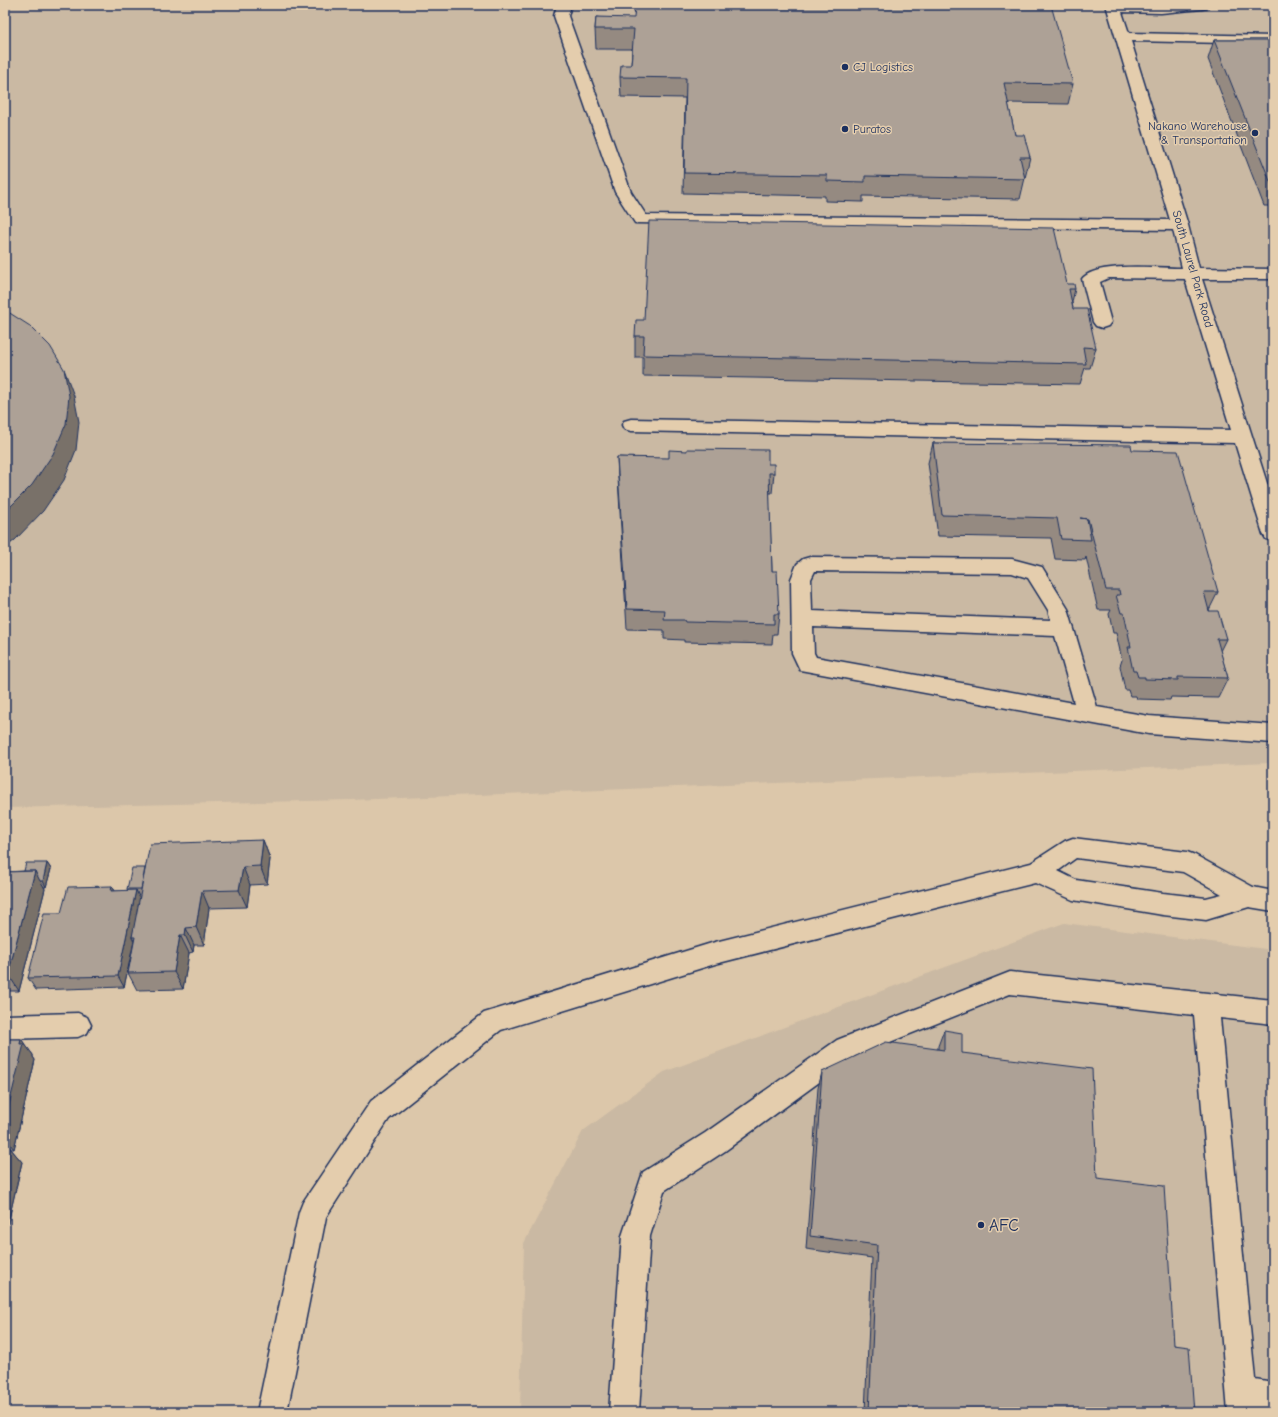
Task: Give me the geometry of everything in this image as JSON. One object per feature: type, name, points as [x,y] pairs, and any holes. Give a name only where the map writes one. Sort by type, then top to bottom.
[{"type":"street","points":[[564,5],[561,16],[621,184],[641,220],[1101,222],[1180,225]]},
{"type":"street","points":[[1113,7],[1161,9],[1202,5]]},
{"type":"street","name":"South Laurel Park Road","points":[[1113,7],[1180,225],[1192,274],[1273,534]]},
{"type":"street","points":[[1123,37],[1273,40]]},
{"type":"street","points":[[1102,322],[1091,279],[1107,273],[1273,274]]},
{"type":"street","points":[[631,425],[1244,437]]},
{"type":"street","points":[[1088,715],[1058,609],[1035,572],[1012,566],[810,564],[804,569],[801,579],[803,653],[808,664],[1088,715],[1149,725],[1273,734]]},
{"type":"street","points":[[802,619],[1064,628]]},
{"type":"street","points":[[272,1412],[313,1212],[380,1110],[493,1021],[714,953],[1037,872],[1072,848],[1187,862],[1249,897],[1273,901]]},
{"type":"street","points":[[1037,872],[1073,890],[1163,904],[1206,908],[1249,897]]},
{"type":"street","points":[[624,1412],[636,1236],[653,1182],[715,1142],[846,1048],[1010,983],[1273,1012]]},
{"type":"street","points":[[1206,1005],[1242,1402],[1273,1396]]},
{"type":"street","points":[[5,1027],[78,1025]]},
{"type":"shaded area","points":[[5,5],[1273,5],[1273,768],[1270,763],[351,800],[5,808]]},
{"type":"shaded area","points":[[1064,923],[1273,950],[1273,1412],[520,1412],[524,1243],[583,1131],[664,1072]]},
{"type":"building","points":[[635,5],[1051,5],[1073,84],[1004,83],[1015,135],[1024,135],[1030,157],[1020,157],[1025,179],[865,176],[865,182],[827,181],[827,175],[684,173],[686,78],[620,77],[621,65],[631,65],[634,29],[595,29],[596,17],[634,18]]},
{"type":"building","name":"Nakano Warehouse & Transportation","points":[[1214,40],[1273,40],[1273,186],[1272,186]]},
{"type":"building","points":[[649,221],[1054,228],[1067,284],[1074,284],[1075,289],[1069,289],[1073,309],[1087,309],[1096,348],[1083,347],[1086,364],[643,355],[644,336],[635,336],[636,320],[644,320]]},
{"type":"building","points":[[5,310],[30,326],[50,346],[64,369],[69,396],[66,424],[53,454],[32,485],[5,512]]},
{"type":"building","points":[[933,443],[1131,445],[1132,450],[1178,451],[1218,592],[1204,592],[1209,611],[1218,611],[1226,639],[1217,639],[1228,678],[1178,677],[1178,680],[1145,679],[1145,677],[1138,677],[1136,671],[1133,671],[1128,647],[1131,647],[1124,613],[1121,613],[1116,595],[1120,595],[1119,590],[1106,590],[1088,519],[1080,518],[1087,519],[1091,540],[1061,539],[1057,518],[942,515]]},
{"type":"building","points":[[687,449],[768,450],[768,464],[774,464],[774,473],[769,473],[772,571],[777,571],[779,614],[774,614],[774,624],[685,622],[684,620],[664,620],[665,610],[627,609],[617,457],[669,458],[669,450],[687,451]]},
{"type":"building","points":[[263,840],[260,866],[243,867],[239,890],[202,891],[196,927],[186,928],[185,935],[180,935],[174,972],[128,973],[135,937],[132,937],[150,844]]},
{"type":"building","points":[[26,863],[47,863],[43,881],[40,881],[35,871],[24,871]]},
{"type":"building","points":[[132,868],[145,868],[141,889],[127,889]]},
{"type":"building","points":[[35,871],[8,974],[5,974],[5,872]]},
{"type":"building","points":[[112,886],[111,891],[136,890],[118,976],[28,978],[44,913],[61,913],[68,887]]},
{"type":"building","name":"AFC","points":[[944,1030],[962,1033],[962,1053],[1092,1069],[1097,1178],[1164,1186],[1174,1345],[1189,1347],[1194,1412],[869,1412],[877,1245],[810,1236],[822,1072],[886,1042],[944,1050]]},
{"type":"building","points":[[5,1039],[21,1039],[20,1044],[24,1044],[5,1121]]},
{"type":"building","points":[[9,1147],[5,1166],[5,1148]]},
{"type":"place","name":"CJ Logistics","points":[[845,67]]},
{"type":"place","name":"Puratos","points":[[845,129]]},
{"type":"place","name":"Nakano Warehouse & Transportation","points":[[1255,133]]},
{"type":"place","name":"AFC","points":[[981,1225]]}]
